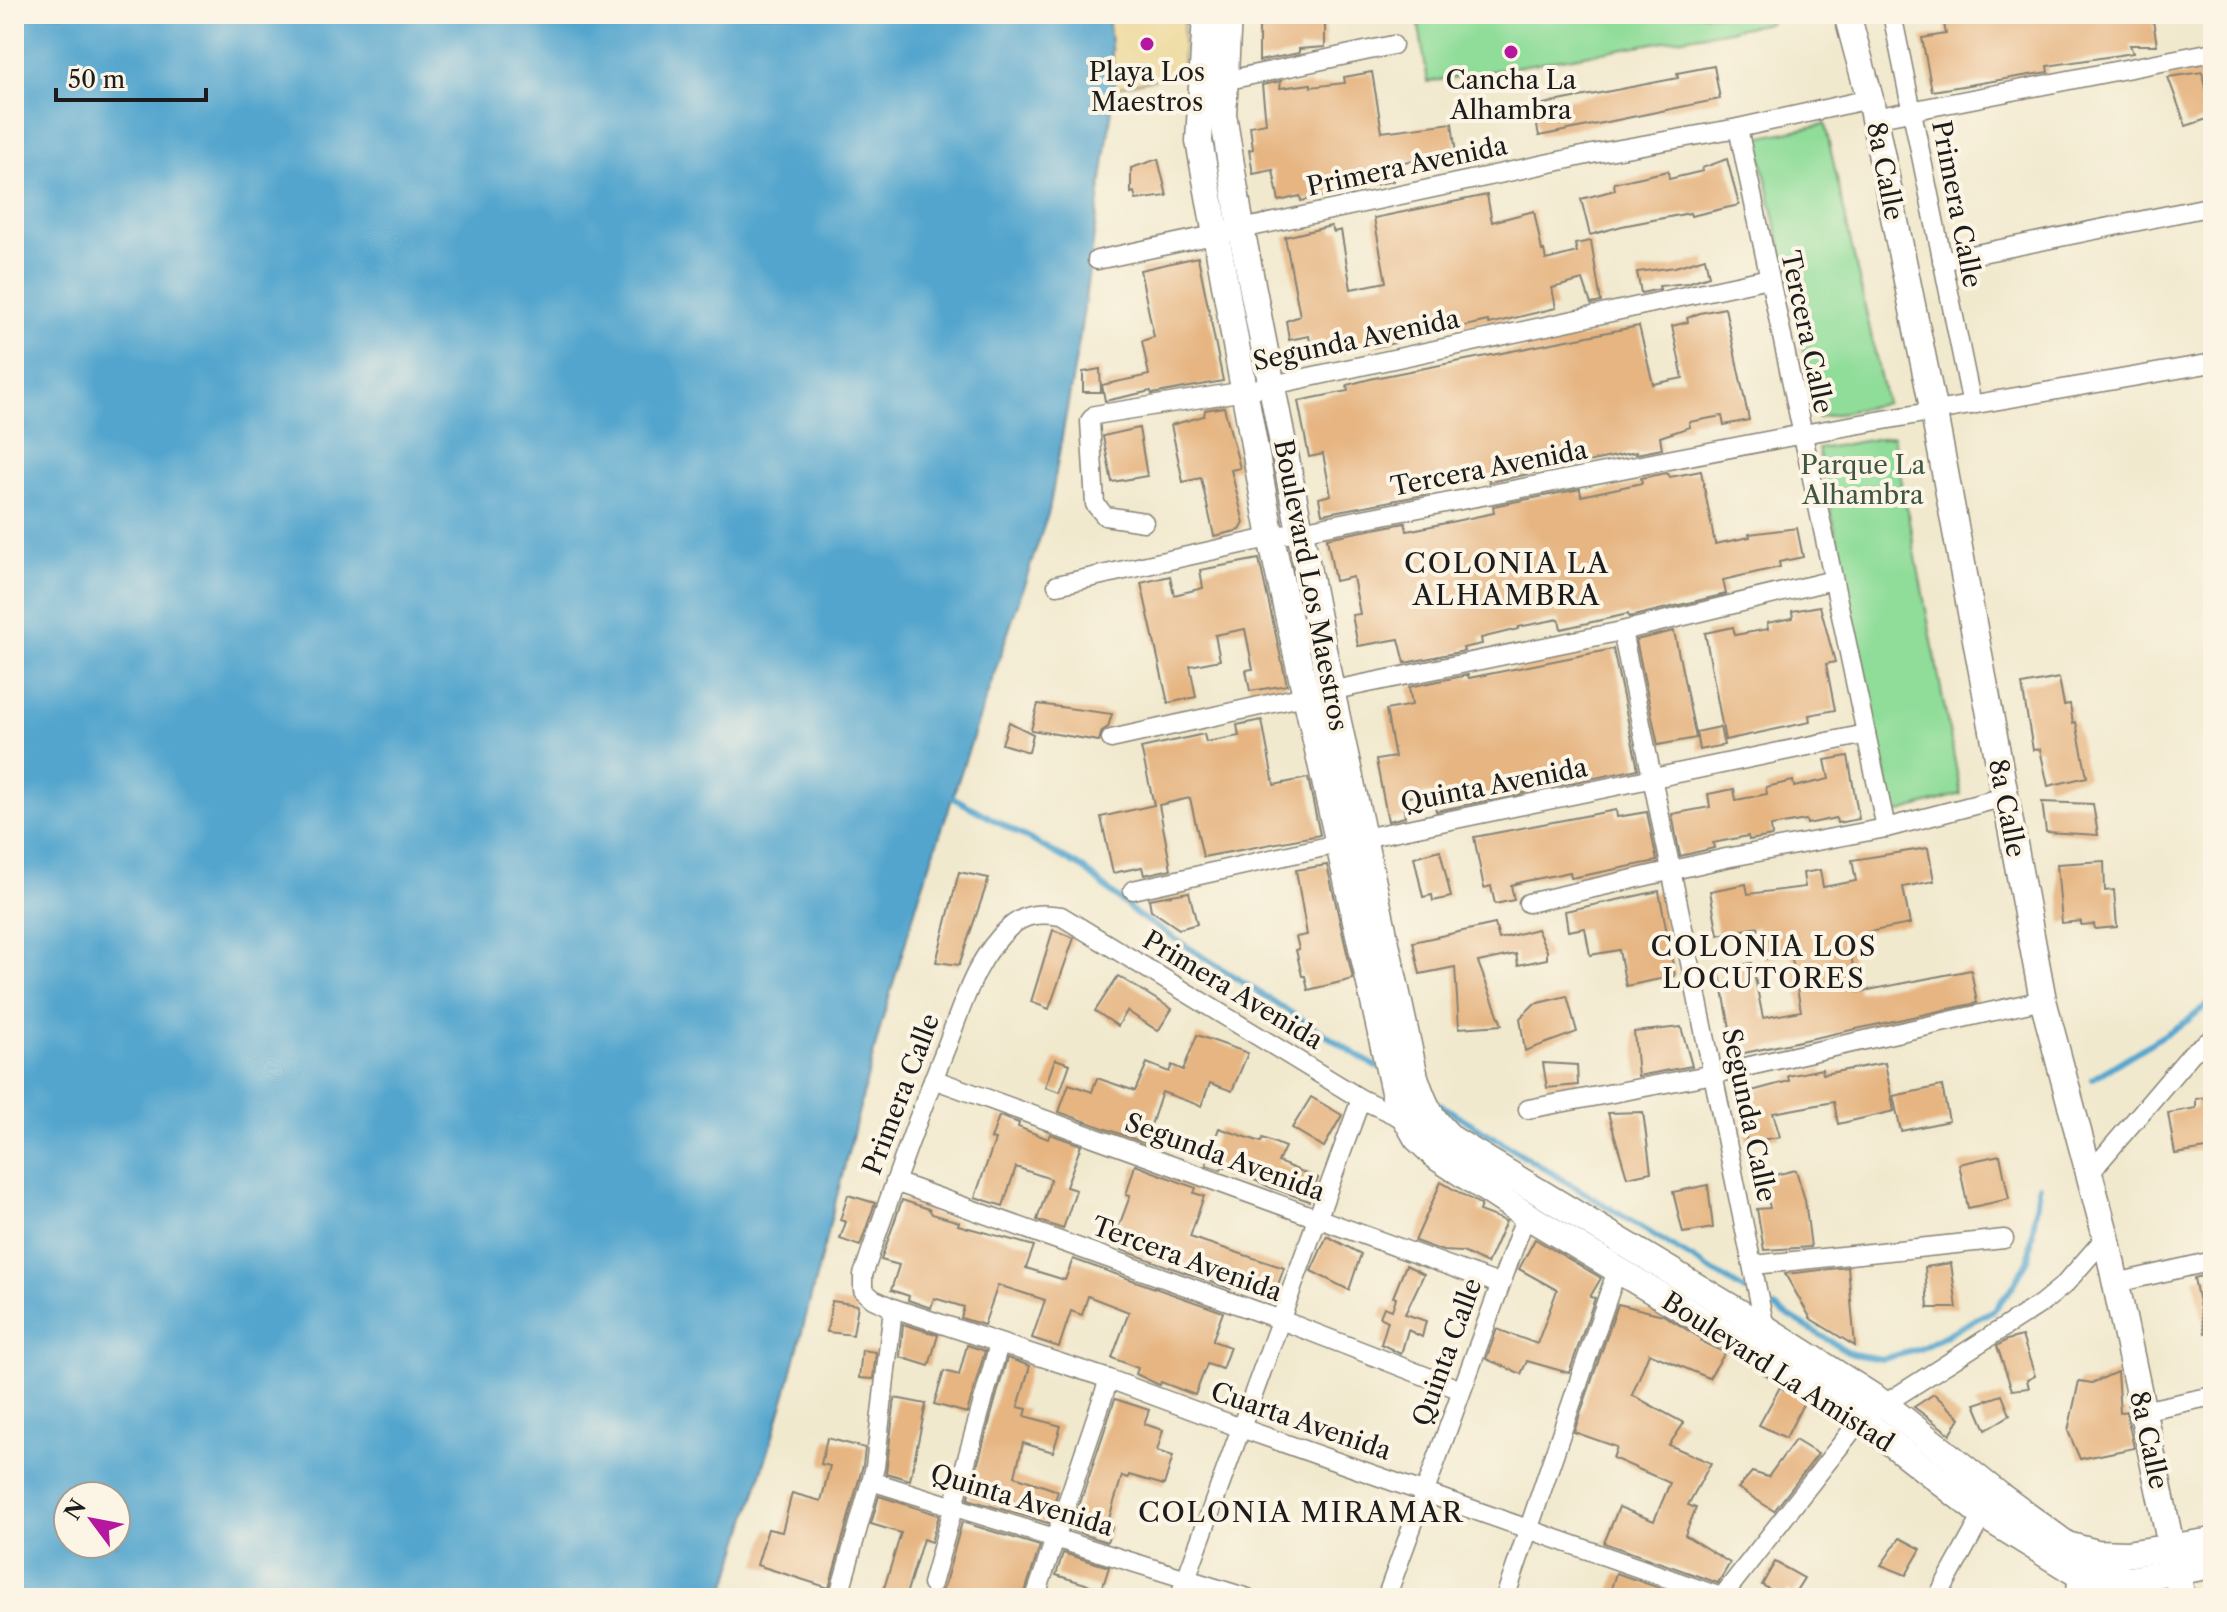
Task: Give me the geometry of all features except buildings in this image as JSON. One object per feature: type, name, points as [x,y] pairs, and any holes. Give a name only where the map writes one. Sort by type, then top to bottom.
[{"type":"street","name":"Boulevard Los Maestros","points":[[1206,14],[1199,141],[1229,231],[1272,384],[1331,690],[1351,840],[1396,1101],[1453,1140]]},
{"type":"street","name":"Boulevard Los Maestros","points":[[1228,14],[1223,114],[1229,231],[1245,391],[1271,538],[1305,696],[1351,840]]},
{"type":"street","name":"8a Calle","points":[[1847,14],[1872,109],[1934,413],[2043,1000],[2106,1237],[2177,1573]]},
{"type":"street","name":"Primera Calle","points":[[1892,14],[1972,405]]},
{"type":"street","points":[[1224,81],[1393,45]]},
{"type":"street","name":"Primera Avenida","points":[[1097,260],[1592,154],[1738,128],[1872,109],[1912,111],[2213,52]]},
{"type":"street","name":"Tercera Calle","points":[[1738,128],[1886,828]]},
{"type":"street","points":[[1942,261],[2213,206]]},
{"type":"street","name":"Segunda Avenida","points":[[1144,522],[1105,516],[1095,504],[1090,421],[1095,415],[1245,391],[1769,278]]},
{"type":"street","name":"Tercera Avenida","points":[[1057,585],[1300,531],[1803,434],[2213,363]]},
{"type":"street","points":[[1111,739],[1331,690],[1622,631],[1833,580]]},
{"type":"street","name":"Segunda Calle","points":[[1622,631],[1765,1328]]},
{"type":"street","name":"Quinta Avenida","points":[[1133,890],[1351,840],[1866,734]]},
{"type":"street","points":[[1528,903],[1672,870],[1886,828],[2005,797]]},
{"type":"street","name":"Primera Avenida","points":[[1010,927],[1026,917],[1042,913],[1061,916],[1361,1099],[1416,1115]]},
{"type":"street","name":"Primera Calle","points":[[863,1290],[863,1275],[895,1182],[973,978],[982,961],[1010,927]]},
{"type":"street","points":[[1528,1109],[1714,1074],[2043,1000]]},
{"type":"street","points":[[2089,1174],[2192,1053],[2213,1038]]},
{"type":"street","name":"Segunda Avenida","points":[[933,1079],[1499,1284]]},
{"type":"street","points":[[1179,1598],[1361,1099]]},
{"type":"street","name":"Boulevard La Amistad","points":[[1416,1115],[1417,1138],[1437,1157],[1526,1215],[1742,1344],[1872,1411]]},
{"type":"street","name":"Boulevard La Amistad","points":[[1453,1140],[1765,1328],[1991,1506],[2076,1586],[2177,1573],[2213,1565]]},
{"type":"street","name":"Tercera Avenida","points":[[895,1182],[1281,1320],[1461,1390]]},
{"type":"street","name":"Quinta Calle","points":[[1386,1598],[1526,1215]]},
{"type":"street","points":[[1722,1598],[1872,1411],[2042,1303],[2065,1284],[2106,1237]]},
{"type":"street","points":[[1754,1265],[2004,1239]]},
{"type":"street","points":[[2116,1283],[2213,1261]]},
{"type":"street","points":[[1505,1598],[1617,1270]]},
{"type":"street","name":"Cuarta Avenida","points":[[863,1290],[873,1299],[893,1308],[1109,1379],[1722,1598]]},
{"type":"street","points":[[841,1588],[875,1467],[893,1308]]},
{"type":"street","points":[[932,1584],[999,1344]]},
{"type":"street","points":[[1035,1598],[1109,1379]]},
{"type":"street","points":[[2142,1411],[2213,1396]]},
{"type":"street","name":"Quinta Avenida","points":[[871,1481],[1248,1598]]},
{"type":"street","points":[[1937,1598],[1991,1506]]},
{"type":"street","name":"Boulevard La Amistad","points":[[1991,1506],[2067,1545],[2097,1553],[2126,1554],[2177,1573]]},
{"type":"street","name":"Boulevard La Amistad","points":[[2177,1573],[2213,1541]]},
{"type":"green space","name":"Cancha La Alhambra","points":[[1417,14],[1769,14],[1770,23],[1428,82]]},
{"type":"green space","name":"Parque La Alhambra","points":[[1825,124],[1886,403],[1818,418],[1757,138]]},
{"type":"green space","name":"Parque La Alhambra","points":[[1893,436],[1961,794],[1894,814],[1818,449]]},
{"type":"sand","name":"Playa Los Maestros","points":[[1108,14],[1184,14],[1182,73],[1115,88]]},
{"type":"water","points":[[14,14],[1108,14],[1115,88],[1080,335],[1049,511],[919,897],[882,1021],[786,1394],[723,1598],[14,1598]]},
{"type":"waterway","points":[[954,798],[1084,869],[1136,914],[1376,1067]]},
{"type":"waterway","points":[[2092,1079],[2187,1021],[2213,1000]]},
{"type":"waterway","points":[[1436,1102],[1745,1291]]},
{"type":"waterway","points":[[1775,1308],[1852,1354],[1882,1359],[1920,1349],[1995,1309],[2013,1286],[2029,1258],[2039,1186]]},
{"type":"place","name":"Playa Los Maestros","points":[[1147,44]]},
{"type":"place","name":"Cancha La Alhambra","points":[[1511,52]]},
{"type":"district","name":"COLONIA LA ALHAMBRA","points":[[1507,579]]},
{"type":"district","name":"COLONIA LOS LOCUTORES","points":[[1764,962]]},
{"type":"district","name":"COLONIA MIRAMAR","points":[[1301,1512]]}]
